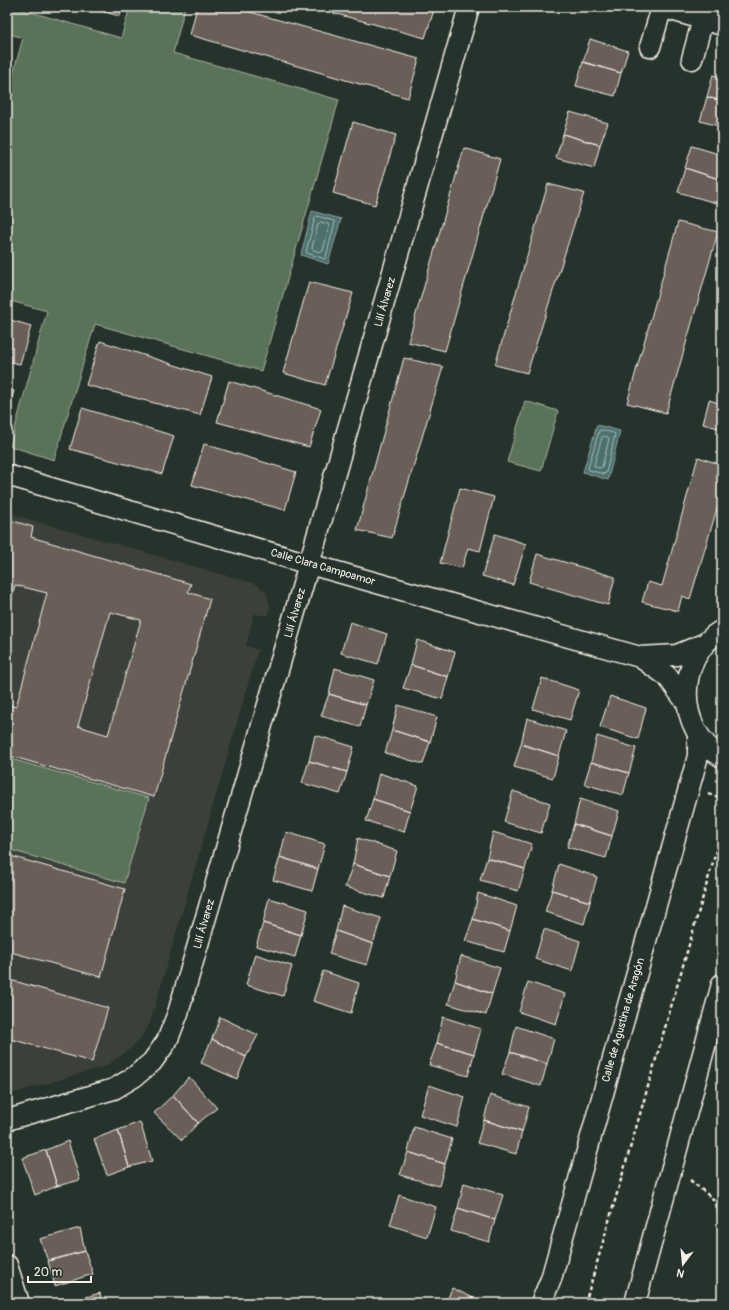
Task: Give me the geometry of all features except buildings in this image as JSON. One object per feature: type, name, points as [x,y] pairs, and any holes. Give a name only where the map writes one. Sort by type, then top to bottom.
[{"type":"street","name":"Lilí Álvarez","points":[[7,1120],[114,1089],[134,1077],[152,1062],[166,1041],[181,1005],[310,564],[469,7]]},
{"type":"street","points":[[650,47],[661,7],[722,25]]},
{"type":"street","points":[[692,58],[703,19]]},
{"type":"street","name":"Calle Clara Campoamor","points":[[7,474],[310,564],[640,657],[677,655],[706,643]]},
{"type":"street","points":[[722,630],[706,643],[694,660],[687,680],[686,702],[690,719],[698,735],[715,753],[722,757]]},
{"type":"street","name":"Calle Clara Campoamor","points":[[640,657],[667,676],[686,702]]},
{"type":"street","name":"Calle de Agustina de Aragón","points":[[541,1303],[551,1279],[698,756],[698,735]]},
{"type":"street","points":[[635,1303],[722,984]]},
{"type":"street","points":[[7,1265],[18,1303]]},
{"type":"path","points":[[584,1303],[722,831]]},
{"type":"path","points":[[673,1165],[713,1198],[722,1221]]},
{"type":"shaded area","points":[[7,513],[256,584],[266,592],[270,605],[268,616],[254,614],[246,646],[258,650],[150,1023],[142,1036],[130,1049],[106,1066],[7,1095]]},
{"type":"green space","points":[[7,7],[13,7],[121,38],[130,7],[185,7],[173,53],[339,100],[261,371],[95,324],[54,460],[10,446],[47,311],[7,300],[7,96],[23,38],[7,33]]},
{"type":"green space","points":[[525,401],[558,411],[541,471],[507,462]]},
{"type":"green space","points":[[11,759],[149,798],[124,883],[7,849],[7,774]]},
{"type":"water","points":[[312,211],[341,219],[328,264],[301,255]]},
{"type":"water","points":[[597,425],[620,431],[608,480],[583,472]]}]
